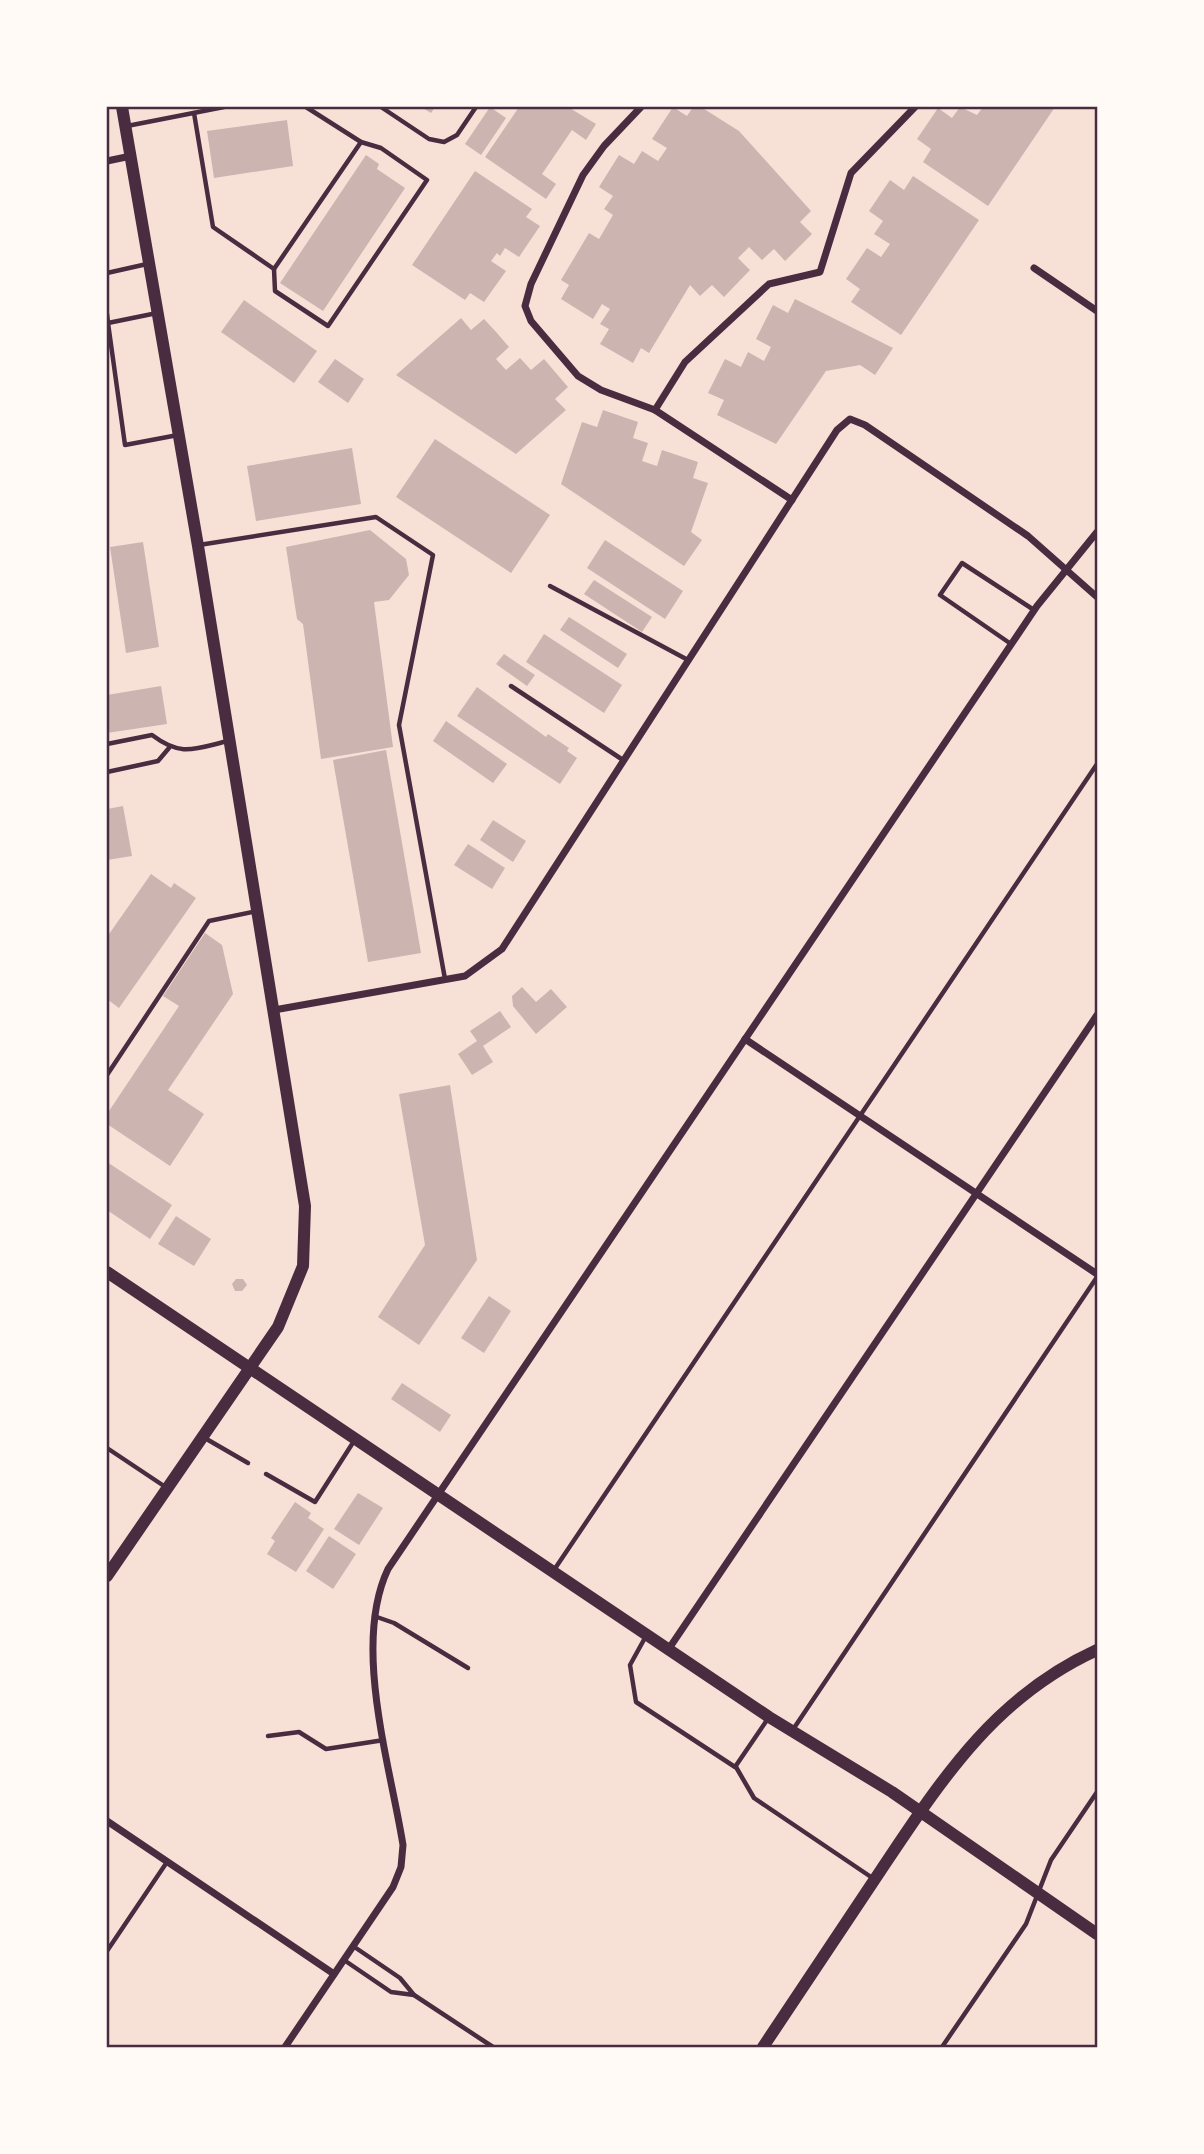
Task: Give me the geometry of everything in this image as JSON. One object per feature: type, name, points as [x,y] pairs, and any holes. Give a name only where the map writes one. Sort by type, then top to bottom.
[{"type":"main road","points":[[107,1576],[278,1327],[303,1266],[305,1243],[305,1206],[258,910],[122,107]]},
{"type":"main road","points":[[107,1272],[668,1650],[921,1812],[1097,1934]]},
{"type":"main road","points":[[763,2047],[921,1812],[984,1729],[1020,1695],[1065,1665],[1097,1650]]},
{"type":"street","points":[[641,107],[604,146],[583,175],[531,284],[525,306],[531,321],[578,376],[601,390],[655,410],[792,500]]},
{"type":"street","points":[[655,410],[685,362],[769,284],[820,272],[851,173],[915,107]]},
{"type":"street","points":[[107,161],[131,156]]},
{"type":"street","points":[[1034,268],[1097,310]]},
{"type":"street","points":[[274,1010],[465,976],[502,949],[837,430],[850,419],[865,425],[1028,536],[1097,597]]},
{"type":"street","points":[[285,2047],[393,1887],[403,1855],[371,1643],[373,1616],[388,1569],[1034,610],[1097,532]]},
{"type":"street","points":[[668,1650],[1097,1015]]},
{"type":"street","points":[[745,1039],[1097,1275]]},
{"type":"street","points":[[107,1821],[334,1974]]},
{"type":"lane","points":[[126,126],[224,107]]},
{"type":"lane","points":[[306,107],[361,142],[381,148],[427,180],[328,326],[275,291],[274,270],[361,142]]},
{"type":"lane","points":[[381,107],[429,139],[444,142],[457,135],[476,107]]},
{"type":"lane","points":[[194,113],[213,227],[274,270]]},
{"type":"lane","points":[[107,273],[149,263]]},
{"type":"lane","points":[[108,323],[158,313]]},
{"type":"lane","points":[[107,314],[125,445],[179,435]]},
{"type":"lane","points":[[198,546],[376,517],[433,555],[398,725],[445,979]]},
{"type":"lane","points":[[1012,644],[940,595],[962,563],[1034,610]]},
{"type":"lane","points":[[550,586],[688,661]]},
{"type":"lane","points":[[511,686],[624,761]]},
{"type":"lane","points":[[107,744],[152,735],[169,748],[185,751],[228,741]]},
{"type":"lane","points":[[107,772],[158,761],[169,748]]},
{"type":"lane","points":[[552,1572],[1097,764]]},
{"type":"lane","points":[[107,1075],[209,921],[258,910]]},
{"type":"lane","points":[[792,1731],[1097,1275]]},
{"type":"lane","points":[[202,1437],[248,1463]]},
{"type":"lane","points":[[266,1474],[315,1502],[355,1439]]},
{"type":"lane","points":[[107,1448],[167,1488]]},
{"type":"lane","points":[[373,1616],[394,1623],[468,1668]]},
{"type":"lane","points":[[647,1636],[630,1665],[636,1702],[736,1767],[754,1798],[875,1880]]},
{"type":"lane","points":[[736,1767],[769,1717]]},
{"type":"lane","points":[[268,1736],[299,1732],[326,1749],[385,1740]]},
{"type":"lane","points":[[942,2047],[1026,1924],[1051,1860],[1097,1791]]},
{"type":"lane","points":[[107,1951],[167,1863]]},
{"type":"lane","points":[[353,1946],[400,1978],[415,1995],[493,2047]]},
{"type":"lane","points":[[344,1960],[391,1992],[415,1995]]},
{"type":"building","points":[[421,107],[435,107],[431,113]]},
{"type":"building","points":[[490,107],[506,118],[481,155],[465,144]]},
{"type":"building","points":[[519,107],[568,107],[596,124],[586,140],[572,130],[542,174],[556,184],[546,199],[485,157]]},
{"type":"building","points":[[673,107],[687,116],[693,107],[701,107],[739,131],[811,211],[800,222],[812,234],[785,261],[774,249],[762,260],[749,247],[738,258],[750,270],[724,297],[712,285],[700,296],[690,285],[649,353],[641,348],[633,363],[600,344],[609,329],[600,324],[610,309],[602,304],[593,319],[561,299],[569,285],[561,280],[589,233],[599,239],[613,215],[604,209],[613,196],[599,187],[619,155],[634,164],[642,151],[658,161],[667,148],[652,139]]},
{"type":"building","points":[[960,107],[977,115],[983,107],[1055,107],[988,206],[923,162],[931,149],[917,139],[938,108],[952,118]]},
{"type":"building","points":[[287,120],[293,166],[214,178],[207,131]]},
{"type":"building","points":[[366,155],[379,164],[377,169],[405,188],[323,311],[280,283]]},
{"type":"building","points":[[475,171],[532,209],[526,217],[540,226],[519,257],[505,248],[500,256],[497,253],[491,261],[506,271],[484,302],[470,293],[465,300],[412,265]]},
{"type":"building","points":[[913,176],[979,220],[901,335],[851,302],[860,289],[846,279],[867,248],[881,257],[890,244],[874,234],[883,221],[869,211],[890,180],[904,190]]},
{"type":"building","points":[[795,299],[893,348],[875,375],[860,365],[826,371],[776,444],[717,415],[724,400],[708,393],[725,359],[741,367],[748,352],[764,361],[771,347],[756,339],[773,305],[788,313]]},
{"type":"building","points":[[244,300],[317,351],[294,383],[221,332]]},
{"type":"building","points":[[461,318],[471,330],[484,319],[497,333],[509,347],[496,359],[506,370],[520,358],[531,370],[544,359],[568,387],[555,399],[566,410],[516,454],[396,375]]},
{"type":"building","points":[[335,359],[364,379],[348,403],[318,382]]},
{"type":"building","points":[[603,410],[638,422],[633,438],[648,443],[642,461],[657,466],[662,450],[698,462],[693,478],[708,483],[691,532],[702,540],[684,566],[561,484],[582,422],[597,427]]},
{"type":"building","points":[[435,439],[550,515],[511,573],[396,497]]},
{"type":"building","points":[[352,448],[361,504],[256,521],[247,466]]},
{"type":"building","points":[[370,530],[406,559],[409,575],[389,600],[374,602],[393,747],[321,759],[303,624],[297,619],[286,547]]},
{"type":"building","points":[[605,540],[683,591],[665,619],[587,568]]},
{"type":"building","points":[[143,542],[159,647],[126,653],[110,547]]},
{"type":"building","points":[[594,580],[652,617],[642,632],[584,594]]},
{"type":"building","points":[[569,617],[627,654],[618,668],[560,630]]},
{"type":"building","points":[[544,634],[622,685],[604,713],[526,662]]},
{"type":"building","points":[[504,654],[535,675],[527,686],[496,664]]},
{"type":"building","points":[[161,686],[167,724],[107,733],[107,695]]},
{"type":"building","points":[[477,687],[546,737],[548,734],[569,748],[567,751],[577,758],[560,784],[457,716]]},
{"type":"building","points":[[446,721],[507,764],[493,783],[433,741]]},
{"type":"building","points":[[386,750],[421,953],[368,962],[333,760]]},
{"type":"building","points":[[123,806],[132,856],[107,860],[107,809]]},
{"type":"building","points":[[493,820],[526,841],[513,862],[480,840]]},
{"type":"building","points":[[468,844],[505,868],[492,889],[454,865]]},
{"type":"building","points":[[151,874],[171,888],[174,883],[196,898],[119,1008],[107,999],[107,937]]},
{"type":"building","points":[[205,933],[222,945],[233,994],[168,1090],[204,1114],[170,1166],[107,1124],[107,1114],[179,1006],[163,996]]},
{"type":"building","points":[[522,987],[536,1002],[551,989],[567,1007],[536,1034],[513,1006],[512,996]]},
{"type":"building","points":[[500,1011],[511,1027],[483,1046],[493,1062],[472,1075],[458,1054],[477,1041],[470,1031]]},
{"type":"building","points":[[450,1085],[477,1260],[419,1345],[378,1317],[425,1245],[399,1094]]},
{"type":"building","points":[[107,1162],[172,1205],[150,1239],[107,1210]]},
{"type":"building","points":[[176,1216],[211,1239],[194,1266],[158,1244]]},
{"type":"building","points":[[236,1279],[243,1279],[247,1285],[242,1291],[235,1291],[232,1284]]},
{"type":"building","points":[[489,1296],[511,1311],[484,1353],[461,1338]]},
{"type":"building","points":[[402,1383],[451,1415],[440,1432],[391,1399]]},
{"type":"building","points":[[358,1493],[383,1508],[359,1545],[334,1529]]},
{"type":"building","points":[[295,1502],[311,1513],[308,1518],[324,1529],[296,1572],[267,1554],[275,1541],[271,1538]]},
{"type":"building","points":[[329,1536],[356,1554],[333,1589],[306,1571]]}]
